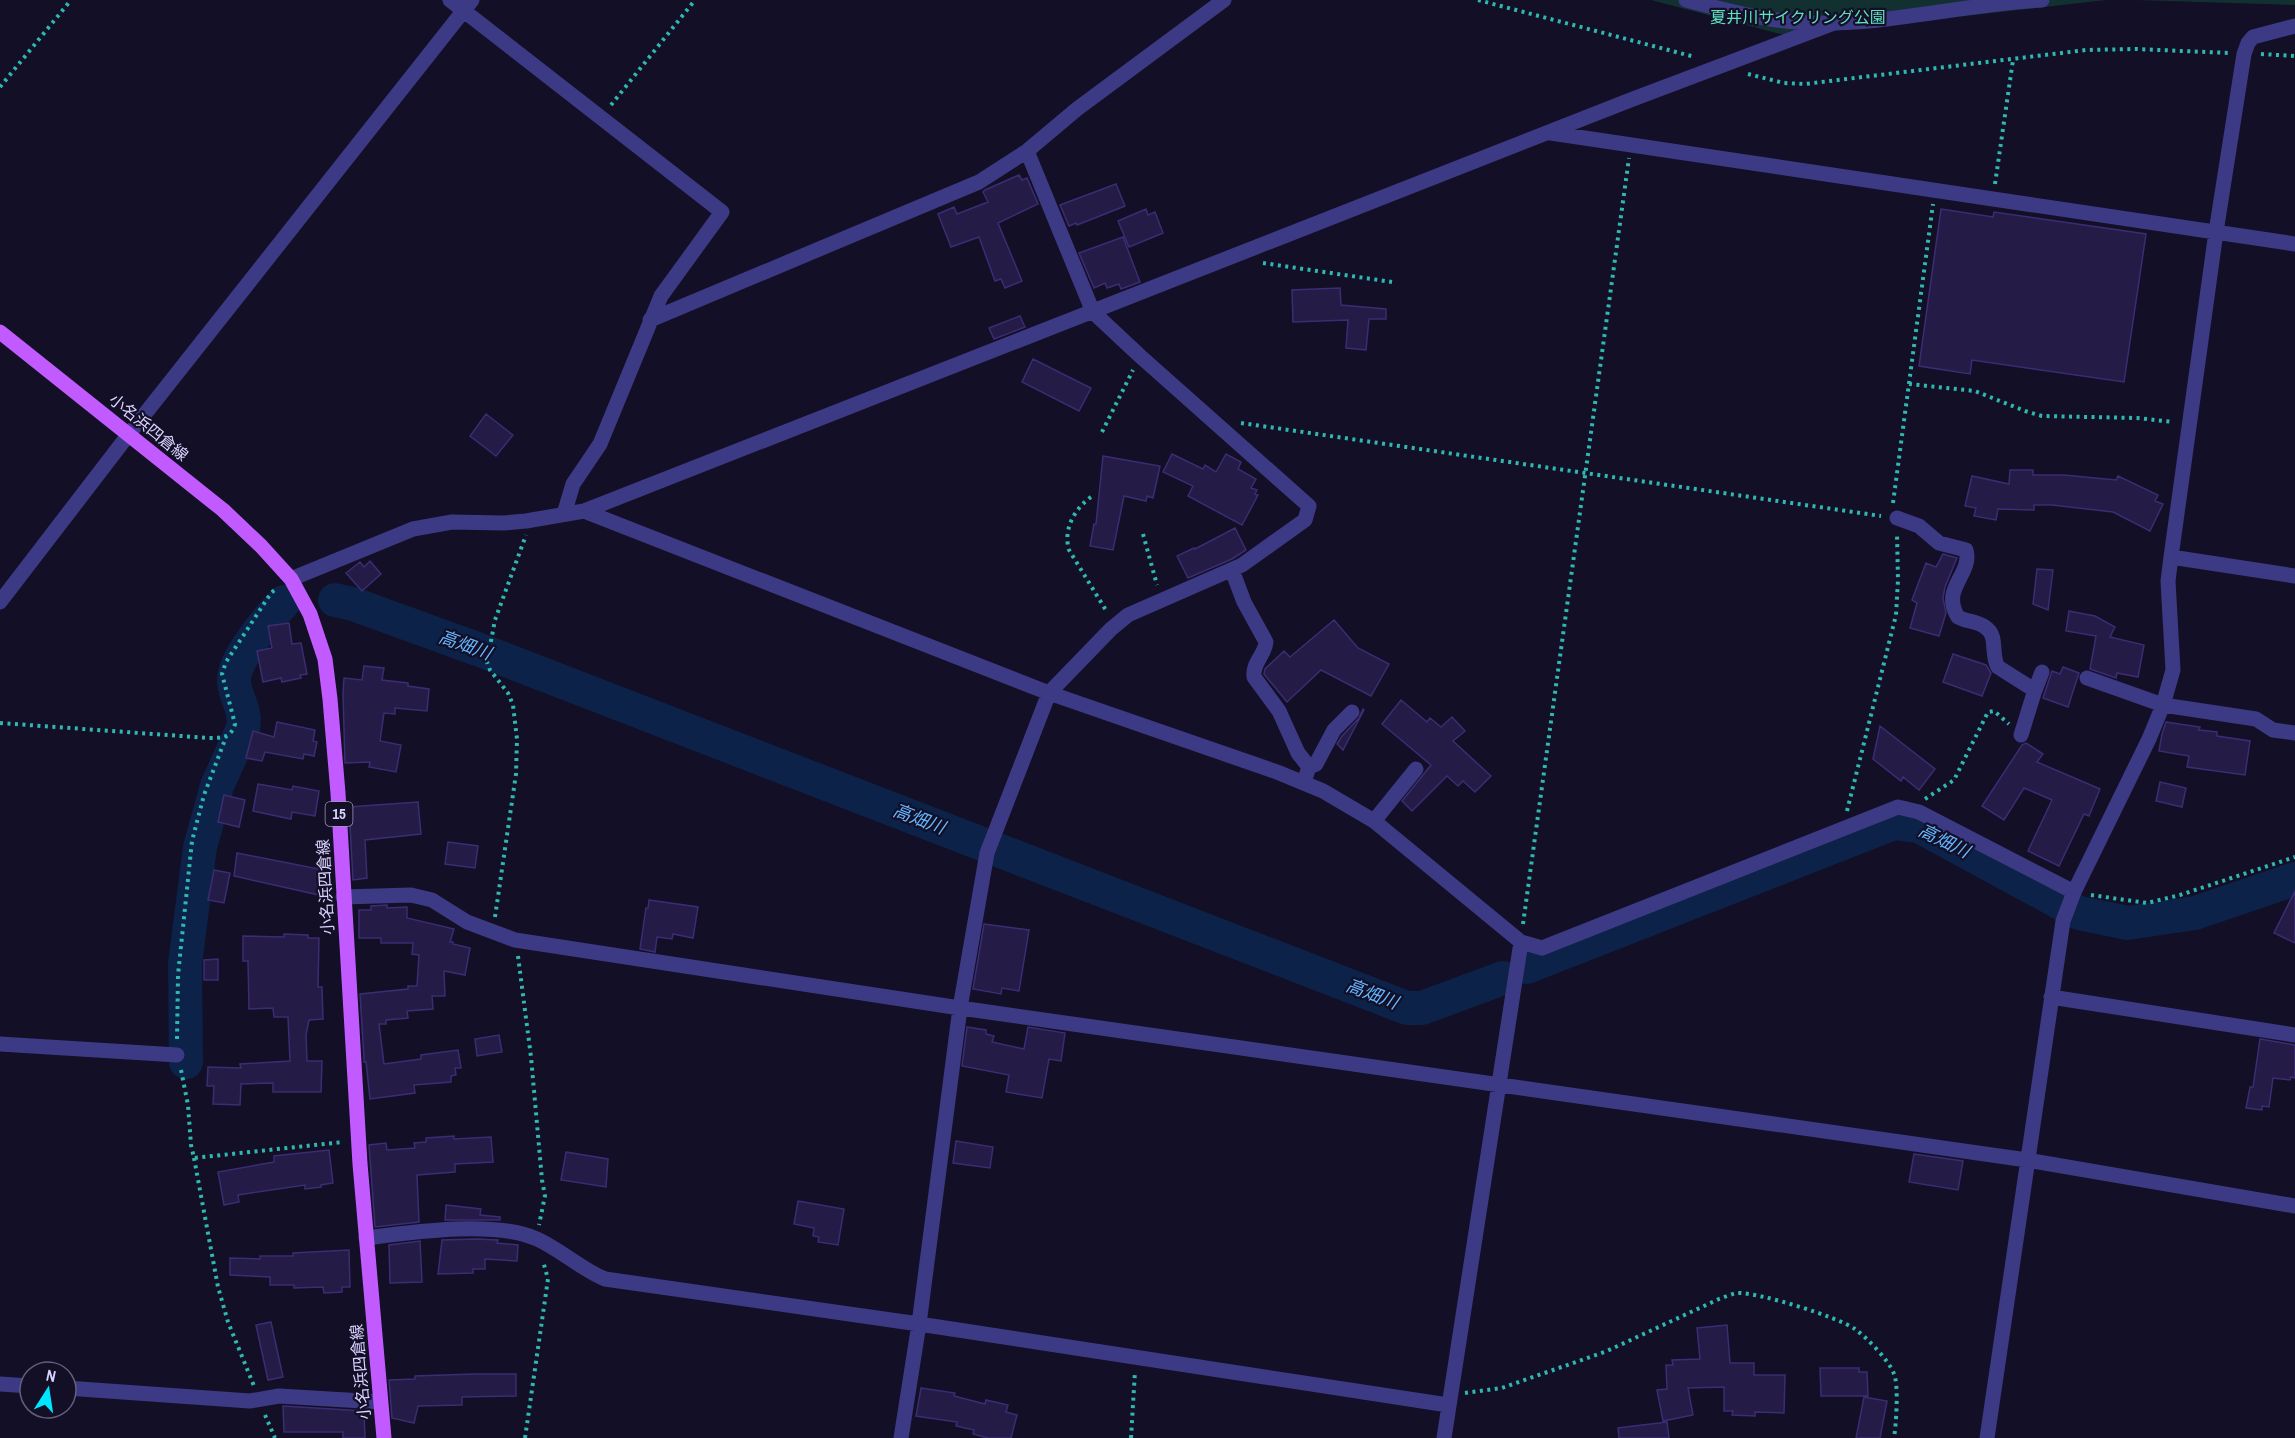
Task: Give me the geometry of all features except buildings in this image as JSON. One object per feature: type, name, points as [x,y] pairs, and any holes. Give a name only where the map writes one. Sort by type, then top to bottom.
[{"type":"main road","name":"小名浜四倉線","points":[[0,332],[223,510],[291,579],[310,614],[325,659],[337,781],[366,1238],[384,1438]]},
{"type":"street","points":[[450,0],[468,5],[601,118],[723,212],[661,296],[600,444],[573,484],[564,514]]},
{"type":"street","points":[[650,320],[979,182],[1028,151],[1077,109],[1224,0]]},
{"type":"street","points":[[1686,0],[1749,16],[1785,22],[1833,23],[2042,0]]},
{"type":"street","points":[[0,602],[468,5]]},
{"type":"street","points":[[291,579],[413,529],[452,522],[526,521],[584,511],[1833,23]]},
{"type":"street","points":[[1987,1438],[2063,921],[2072,896],[2149,739],[2163,705],[2173,670],[2168,581],[2216,232],[2244,54],[2253,37],[2295,26]]},
{"type":"street","points":[[1548,133],[1993,197],[2295,244]]},
{"type":"street","points":[[901,1438],[919,1324],[960,1008],[989,846],[1049,693],[1128,615],[1242,565],[1305,520],[1309,506],[1140,356],[1094,312],[1028,151]]},
{"type":"street","points":[[584,511],[1049,693],[1304,782],[1346,803],[1374,821],[1521,942],[1542,948],[1898,807],[1919,812],[2072,896]]},
{"type":"street","points":[[1897,518],[1919,526],[1939,543],[1966,550],[1968,553],[1966,563],[1952,596],[1954,610],[1964,620],[1983,625],[1989,630],[1992,635],[1994,662],[2031,688],[2034,693]]},
{"type":"street","points":[[2171,557],[2295,576]]},
{"type":"street","points":[[1232,570],[1244,602],[1267,646],[1255,665],[1254,677],[1278,711],[1298,753],[1309,767]]},
{"type":"street","points":[[2021,735],[2042,672]]},
{"type":"street","points":[[2087,678],[2163,705],[2256,719],[2273,730],[2295,734]]},
{"type":"street","points":[[1304,782],[1309,767],[1316,764],[1334,730],[1352,712]]},
{"type":"street","points":[[1374,821],[1416,769]]},
{"type":"street","points":[[343,897],[411,895],[432,900],[467,922],[515,940],[960,1008],[2027,1160],[2295,1206]]},
{"type":"street","points":[[1444,1438],[1521,942]]},
{"type":"street","points":[[2051,997],[2295,1035]]},
{"type":"street","points":[[0,1044],[177,1055]]},
{"type":"street","points":[[366,1238],[432,1229],[505,1231],[537,1239],[588,1272],[605,1280],[919,1324],[1135,1358],[1449,1400]]},
{"type":"street","points":[[0,1384],[18,1385]]},
{"type":"street","points":[[78,1389],[250,1401],[279,1396],[380,1402]]},
{"type":"path","points":[[0,87],[71,0]]},
{"type":"path","points":[[601,118],[695,0]]},
{"type":"path","points":[[1478,0],[1784,83],[1805,84],[2086,50],[2136,49],[2295,56]]},
{"type":"path","points":[[1993,197],[2013,60]]},
{"type":"path","points":[[1521,942],[1631,145]]},
{"type":"path","points":[[1842,829],[1896,615],[1897,518],[1893,507],[1935,189]]},
{"type":"path","points":[[1245,253],[1256,262],[1392,282]]},
{"type":"path","points":[[1102,432],[1140,356]]},
{"type":"path","points":[[1909,384],[1975,391],[2042,416],[2138,418],[2189,424]]},
{"type":"path","points":[[1211,419],[1897,518]]},
{"type":"path","points":[[1091,498],[1079,506],[1070,523],[1066,541],[1069,550],[1115,626]]},
{"type":"path","points":[[493,933],[516,774],[517,739],[513,705],[487,662],[495,620],[526,534],[526,521]]},
{"type":"path","points":[[1143,534],[1161,600]]},
{"type":"path","points":[[0,723],[209,738],[226,737],[233,732],[235,724],[222,674],[226,662],[271,593],[291,579]]},
{"type":"path","points":[[1909,808],[1954,780],[1988,712],[1994,711],[2021,735]]},
{"type":"path","points":[[226,737],[204,795],[192,841],[178,975],[177,1055],[188,1105],[190,1145],[219,1287],[228,1322],[275,1438]]},
{"type":"path","points":[[2072,896],[2147,903],[2180,895],[2295,857]]},
{"type":"path","points":[[515,940],[531,1057],[545,1196],[537,1239],[548,1279],[525,1438]]},
{"type":"path","points":[[194,1158],[360,1140]]},
{"type":"path","points":[[1449,1400],[1502,1388],[1607,1351],[1736,1293],[1754,1295],[1828,1316],[1854,1329],[1887,1361],[1895,1375],[1894,1438]]},
{"type":"path","points":[[1131,1438],[1135,1358]]},
{"type":"green space","name":"夏井川サイクリング公園","points":[[1651,0],[2106,0],[1788,36]]},
{"type":"green space","points":[[2135,0],[2295,0],[2295,5]]},
{"type":"waterway","name":"高畑川","points":[[335,600],[353,604],[480,650],[1407,1008],[1422,1008],[1503,978]]},
{"type":"waterway","name":"高畑川","points":[[186,1062],[185,964],[200,847],[217,786],[244,722],[234,683],[235,674],[252,640],[284,602]]},
{"type":"waterway","name":"高畑川","points":[[1527,967],[1894,823],[1919,826],[2079,913],[2128,923],[2195,913],[2295,879]]}]
